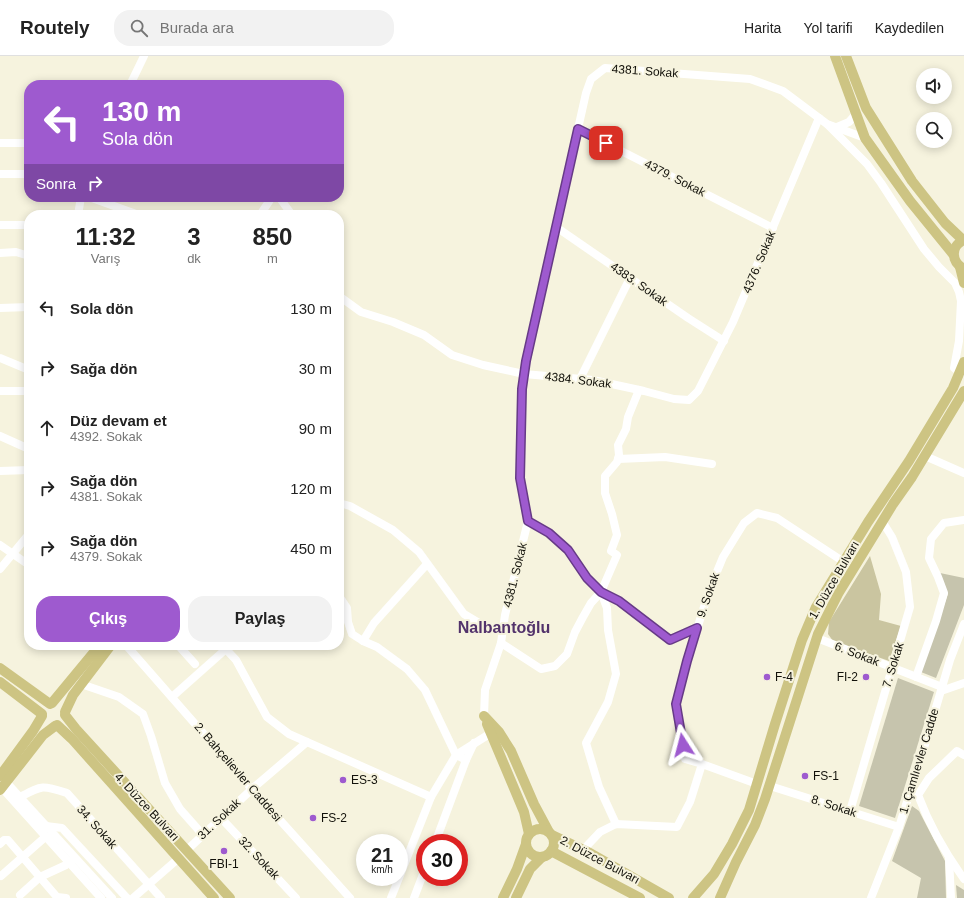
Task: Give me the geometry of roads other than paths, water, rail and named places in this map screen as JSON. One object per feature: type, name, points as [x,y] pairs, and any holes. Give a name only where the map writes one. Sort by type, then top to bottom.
[{"type":"main road","points":[[835,56],[865,138],[910,201],[953,254],[954,259],[962,268],[964,283]]},
{"type":"main road","points":[[846,56],[866,108],[908,175],[938,214],[963,240],[956,245],[953,254]]},
{"type":"main road","name":"1. Düzce Bulvarı","points":[[693,898],[714,874],[732,844],[749,810],[802,640],[816,607],[909,461],[953,388],[961,373],[964,362]]},
{"type":"main road","name":"1. Düzce Bulvarı","points":[[720,898],[755,825],[770,786],[817,638],[838,594],[964,391]]},
{"type":"main road","points":[[2,784],[24,752],[44,709],[51,703],[96,650]]},
{"type":"main road","points":[[24,752],[43,735],[63,721],[73,696],[107,650]]},
{"type":"main road","points":[[0,668],[51,703],[62,706],[65,713]]},
{"type":"main road","points":[[0,682],[42,715],[43,719],[48,724],[56,726]]},
{"type":"main road","name":"4. Düzce Bulvarı","points":[[65,713],[76,729],[230,898]]},
{"type":"main road","points":[[484,716],[495,733],[511,751],[534,804],[554,843],[551,851],[542,856],[530,869],[517,898]]},
{"type":"main road","name":"4. Düzce Bulvarı","points":[[56,726],[72,739],[214,898]]},
{"type":"main road","points":[[495,733],[524,812],[529,834],[517,869],[502,898]]},
{"type":"main road","points":[[529,834],[536,829],[541,829],[550,833]]},
{"type":"main road","name":"2. Düzce Bulvarı","points":[[550,833],[669,898]]},
{"type":"main road","points":[[526,844],[527,848],[533,855],[542,856]]},
{"type":"main road","name":"2. Düzce Bulvarı","points":[[551,851],[640,898]]},
{"type":"street","points":[[133,80],[144,56]]},
{"type":"street","name":"4381. Sokak","points":[[484,716],[484,690],[501,643],[505,615],[528,521],[520,478],[522,389],[526,361],[586,92],[591,79],[605,68],[750,79],[782,91],[827,124],[865,138]]},
{"type":"street","points":[[837,127],[849,122],[856,114]]},
{"type":"street","name":"4376. Sokak","points":[[689,400],[698,391],[733,322],[819,118]]},
{"type":"street","points":[[827,124],[866,164],[881,183],[924,249],[955,283],[961,301],[959,341],[954,368],[961,373]]},
{"type":"street","name":"4379. Sokak","points":[[578,129],[773,228]]},
{"type":"street","points":[[0,143],[24,143]]},
{"type":"street","points":[[0,174],[24,174]]},
{"type":"street","points":[[103,202],[125,210]]},
{"type":"street","points":[[0,225],[24,225]]},
{"type":"street","name":"4383. Sokak","points":[[556,227],[724,341]]},
{"type":"street","points":[[0,253],[16,252],[24,254]]},
{"type":"street","points":[[580,379],[630,278]]},
{"type":"street","name":"4384. Sokak","points":[[344,300],[361,312],[393,322],[424,336],[452,355],[483,365],[524,374],[594,380],[674,399],[689,400]]},
{"type":"street","points":[[0,308],[24,307]]},
{"type":"street","points":[[0,358],[24,368]]},
{"type":"street","points":[[501,643],[541,669],[555,666],[567,654],[580,622],[591,602],[601,592],[617,555],[611,552],[617,535],[605,494],[605,476],[617,462],[619,455],[618,445],[626,429],[628,417],[639,390]]},
{"type":"street","points":[[0,391],[24,392]]},
{"type":"street","points":[[0,436],[24,448]]},
{"type":"street","points":[[925,456],[964,473]]},
{"type":"street","points":[[618,459],[665,457],[712,464]]},
{"type":"street","points":[[0,471],[24,470]]},
{"type":"street","points":[[344,504],[350,506],[393,530],[419,552],[464,614],[479,623],[502,631]]},
{"type":"street","name":"9. Sokak","points":[[757,784],[685,759],[676,704],[708,591],[722,557],[744,523],[757,513],[777,518],[844,562]]},
{"type":"street","points":[[916,677],[936,621],[944,593],[929,558],[931,539],[944,523],[964,520]]},
{"type":"street","points":[[528,521],[549,533],[568,550],[587,578],[601,592],[619,601],[670,640],[697,628]]},
{"type":"street","name":"7. Sokak","points":[[850,811],[910,607],[906,572],[892,537],[882,521]]},
{"type":"street","points":[[0,569],[12,552],[24,539]]},
{"type":"street","points":[[0,544],[24,561]]},
{"type":"street","points":[[363,641],[374,623],[427,564]]},
{"type":"street","points":[[601,592],[607,608],[608,630],[616,674],[608,702],[586,743],[599,787],[616,824]]},
{"type":"street","points":[[344,605],[352,634],[377,648],[407,669],[425,690],[456,755],[466,760]]},
{"type":"street","name":"1. Çamlıevler Cadde","points":[[871,898],[914,793],[941,689],[964,624]]},
{"type":"street","name":"6. Sokak","points":[[817,638],[916,677],[941,689]]},
{"type":"street","name":"2. Bahçelievler Caddesi","points":[[130,650],[350,898]]},
{"type":"street","points":[[182,650],[195,664]]},
{"type":"street","points":[[172,697],[221,650]]},
{"type":"street","points":[[227,650],[236,660],[267,717],[289,734],[431,797]]},
{"type":"street","points":[[941,689],[964,683]]},
{"type":"street","points":[[81,684],[119,697],[143,714],[165,783],[180,809],[203,835]]},
{"type":"street","points":[[392,898],[431,797],[456,755],[495,733]]},
{"type":"street","name":"31. Sokak","points":[[187,850],[252,789],[307,742]]},
{"type":"street","points":[[438,834],[466,760],[475,743]]},
{"type":"street","points":[[964,755],[957,751],[914,793],[964,879]]},
{"type":"street","points":[[583,850],[600,832],[616,824],[677,827],[690,802],[702,764]]},
{"type":"street","points":[[2,784],[20,797],[46,826],[101,898]]},
{"type":"street","points":[[2,784],[72,860],[112,898]]},
{"type":"street","name":"34. Sokak","points":[[20,797],[35,789],[46,786],[67,793],[161,898]]},
{"type":"street","name":"8. Sokak","points":[[770,786],[899,827]]},
{"type":"street","name":"32. Sokak","points":[[221,818],[296,898]]},
{"type":"street","points":[[46,826],[62,828],[127,898]]},
{"type":"street","points":[[1,876],[43,839]]},
{"type":"street","points":[[0,844],[4,840],[8,840],[57,898],[66,898]]},
{"type":"street","points":[[949,855],[951,898]]},
{"type":"street","points":[[133,898],[179,858]]},
{"type":"street","points":[[20,895],[40,877],[72,860]]},
{"type":"street","points":[[414,898],[419,886]]},
{"type":"place","name":"F-4","points":[[767,677]]},
{"type":"place","name":"FI-2","points":[[866,677]]},
{"type":"place","name":"FS-1","points":[[805,776]]},
{"type":"place","name":"ES-3","points":[[343,780]]},
{"type":"place","name":"FS-2","points":[[313,818]]},
{"type":"place","name":"FBI-1","points":[[224,851]]},
{"type":"district","name":"Nalbantoğlu","points":[[504,627]]}]
